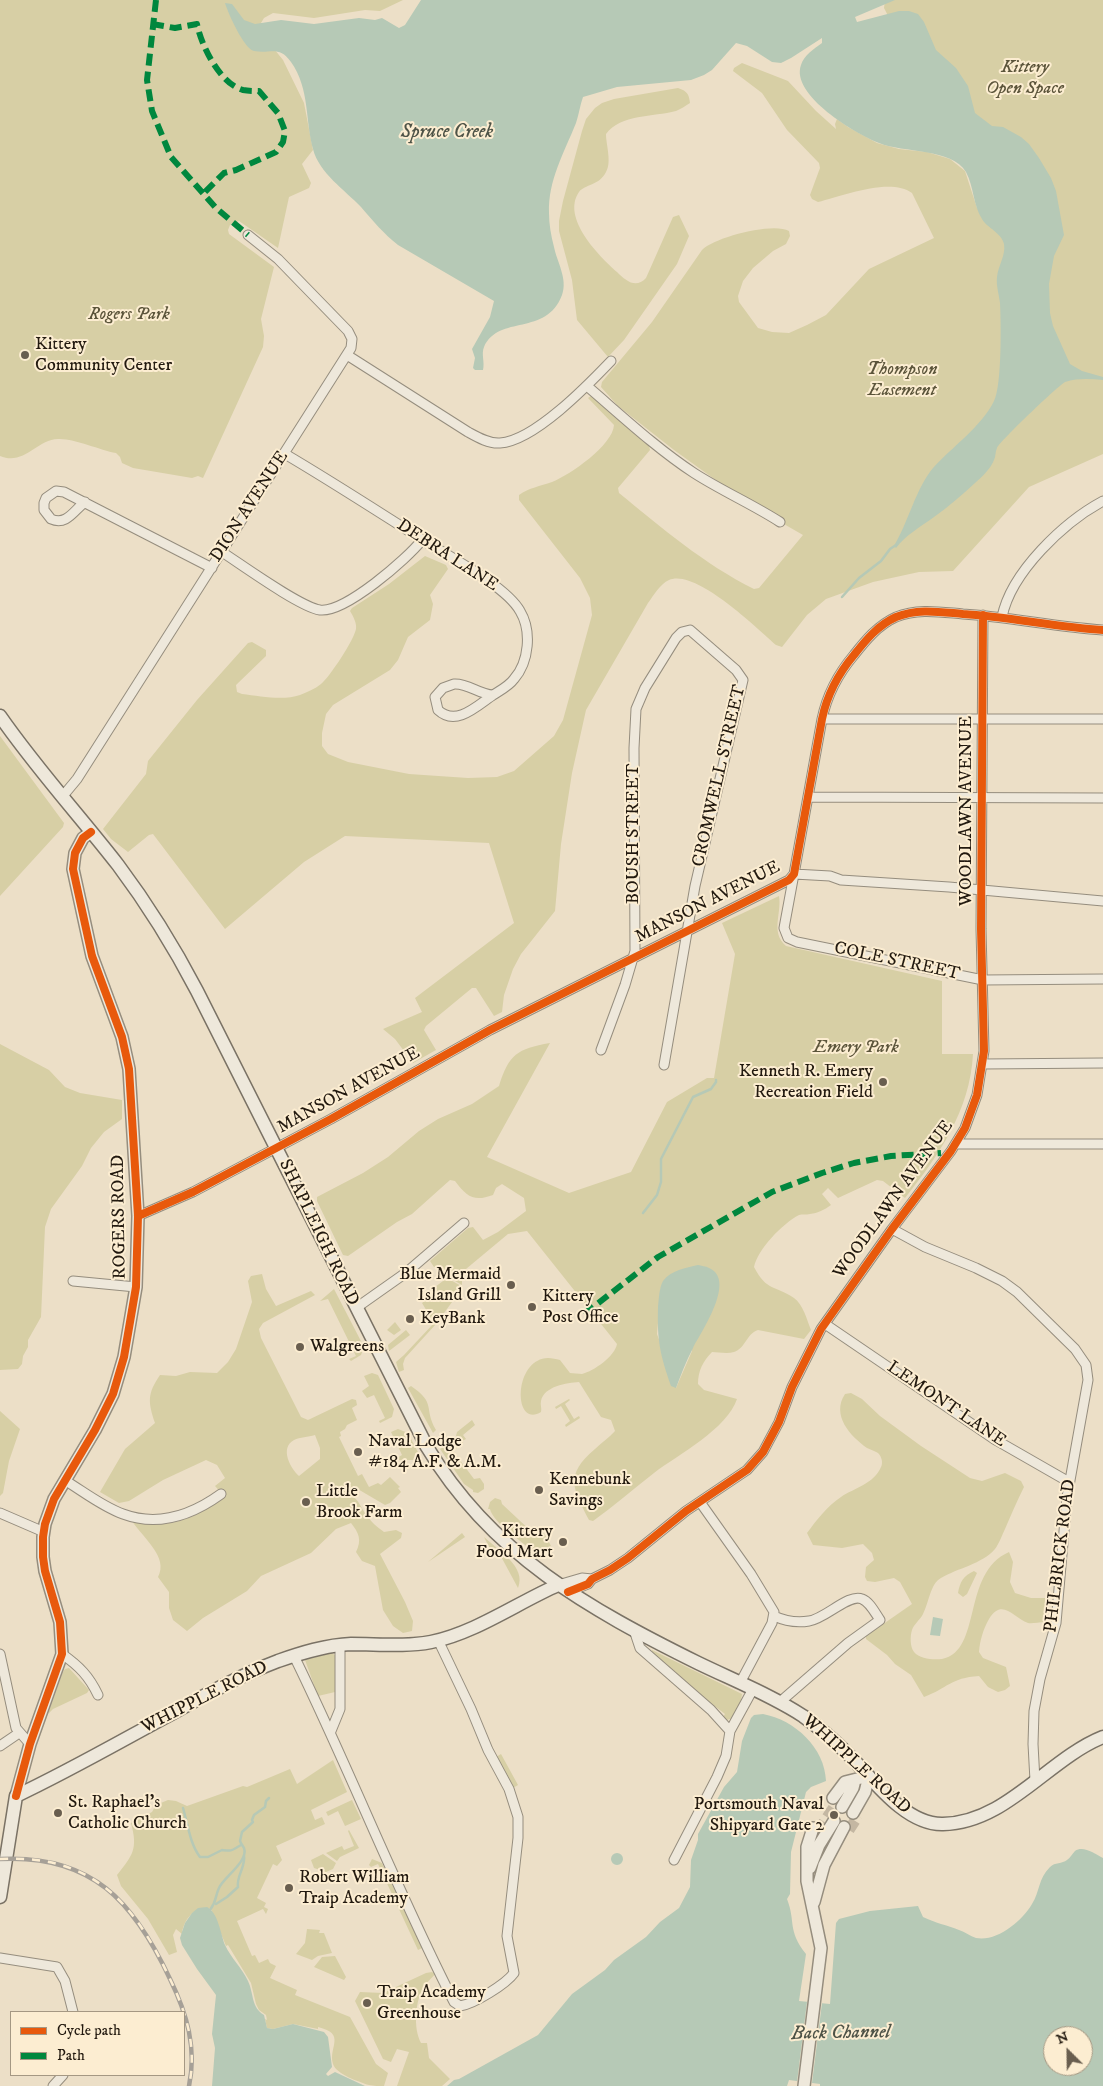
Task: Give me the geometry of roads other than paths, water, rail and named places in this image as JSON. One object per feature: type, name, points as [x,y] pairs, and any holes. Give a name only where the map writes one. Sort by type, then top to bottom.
[{"type":"main road","points":[[0,716],[91,832]]},
{"type":"main road","name":"SHAPLEIGH ROAD","points":[[91,832],[136,890],[167,936],[197,991],[414,1423],[444,1473],[471,1508],[486,1523],[528,1562],[563,1588]]},
{"type":"main road","name":"WHIPPLE ROAD","points":[[16,1796],[231,1682],[294,1656],[340,1645],[413,1644],[438,1640],[456,1634],[520,1604],[530,1597],[563,1588],[634,1630],[780,1702],[804,1717],[821,1730],[906,1811],[923,1821],[943,1824],[966,1820],[980,1815],[1003,1803],[1077,1750],[1103,1737]]},
{"type":"main road","points":[[0,1897],[16,1796]]},
{"type":"street","name":"DION AVENUE","points":[[62,797],[77,779],[351,348],[352,339],[348,331],[278,259],[248,235]]},
{"type":"street","points":[[347,356],[468,432],[493,443],[510,441],[536,427],[564,407],[611,361]]},
{"type":"street","points":[[587,386],[673,458],[716,486],[756,506],[780,522]]},
{"type":"street","name":"DEBRA LANE","points":[[284,454],[505,593],[524,619],[527,640],[523,663],[514,679],[494,695],[466,712],[453,717],[438,710],[435,701],[439,692],[454,684],[465,685],[479,693],[494,695]]},
{"type":"street","points":[[85,502],[70,517],[61,521],[51,519],[44,510],[46,498],[56,491],[64,492],[85,502],[212,568]]},
{"type":"street","points":[[1002,617],[1011,593],[1040,552],[1065,528],[1103,501]]},
{"type":"street","points":[[222,552],[304,604],[319,610],[326,610],[338,606],[392,570],[422,540]]},
{"type":"street","name":"MANSON AVENUE","points":[[138,1216],[193,1192],[276,1149],[490,1030],[688,930],[780,886],[794,874],[822,719],[832,687],[849,660],[866,640],[886,622],[901,615],[924,611],[1002,617],[1103,630]]},
{"type":"street","name":"WOODLAWN AVENUE","points":[[563,1588],[582,1578],[592,1579],[623,1562],[700,1502],[747,1470],[762,1452],[775,1429],[792,1388],[825,1324],[892,1229],[956,1144],[972,1110],[984,1064],[982,890],[983,616]]},
{"type":"street","name":"CROMWELL STREET","points":[[664,1065],[695,886],[743,680],[736,670],[695,633],[687,630]]},
{"type":"street","name":"BOUSH STREET","points":[[600,1050],[635,950],[635,714],[646,688],[676,638],[687,630]]},
{"type":"street","points":[[822,719],[1103,719]]},
{"type":"street","points":[[808,797],[1103,798]]},
{"type":"street","name":"ROGERS ROAD","points":[[16,1796],[30,1744],[62,1654],[60,1622],[44,1566],[44,1532],[54,1499],[95,1430],[113,1394],[124,1357],[136,1287],[138,1216],[131,1091],[127,1056],[122,1037],[92,956],[74,869],[75,853],[83,838],[91,832]]},
{"type":"street","points":[[794,874],[830,876],[841,880],[1103,901]]},
{"type":"street","name":"COLE STREET","points":[[794,874],[784,928],[786,936],[790,940],[983,980],[1103,979]]},
{"type":"street","points":[[984,1064],[1103,1063]]},
{"type":"street","points":[[956,1144],[1103,1144]]},
{"type":"street","points":[[356,1308],[407,1272],[464,1223]]},
{"type":"street","name":"PHILBRICK ROAD","points":[[892,1229],[924,1247],[954,1257],[1010,1286],[1024,1297],[1083,1360],[1088,1369],[1088,1380],[1069,1482],[1056,1624],[1040,1679],[1034,1711],[1035,1781]]},
{"type":"street","points":[[73,1281],[136,1287]]},
{"type":"street","name":"LEMONT LANE","points":[[825,1324],[994,1439],[1069,1482]]},
{"type":"street","points":[[66,1481],[122,1514],[148,1518],[163,1519],[188,1514],[221,1494]]},
{"type":"street","points":[[700,1502],[770,1602],[774,1616],[740,1683]]},
{"type":"street","points":[[0,1513],[44,1532]]},
{"type":"street","points":[[774,1616],[788,1621],[809,1622],[822,1617],[852,1598],[858,1598],[866,1601],[880,1620],[848,1643],[780,1702]]},
{"type":"street","points":[[634,1630],[640,1648],[711,1710],[730,1731]]},
{"type":"street","points":[[294,1656],[331,1731],[356,1793],[454,2002],[460,2006],[468,2004],[506,1982],[514,1973],[507,1936],[518,1838],[518,1817],[509,1789],[488,1750],[438,1640]]},
{"type":"street","points":[[331,1731],[340,1709],[340,1645]]},
{"type":"street","points":[[0,1654],[13,1720],[19,1733],[30,1744]]},
{"type":"street","points":[[62,1654],[83,1670],[91,1680],[98,1695]]},
{"type":"street","points":[[674,1860],[722,1766],[730,1731],[752,1689]]},
{"type":"street","points":[[2,1745],[19,1733]]},
{"type":"street","points":[[837,1802],[853,1788],[855,1780],[869,1776],[865,1792],[855,1815]]},
{"type":"street","points":[[807,1874],[819,1845],[842,1826],[817,1884],[813,1906]]},
{"type":"street","points":[[805,2085],[821,1948],[807,1874],[807,1847],[816,1830]]},
{"type":"street","points":[[0,1958],[57,1966],[65,1980],[73,2011]]},
{"type":"street","points":[[53,2086],[62,2076]]},
{"type":"water","name":"Spruce Creek","points":[[421,0],[895,0],[855,17],[857,22],[899,11],[909,11],[918,14],[924,22],[936,50],[956,68],[968,86],[975,113],[992,126],[1003,127],[1021,137],[1029,144],[1051,178],[1056,191],[1064,235],[1054,256],[1049,284],[1050,313],[1053,326],[1070,364],[1082,371],[1103,377],[1103,380],[1075,380],[1060,385],[1001,443],[996,449],[993,463],[980,478],[950,505],[909,535],[896,548],[894,546],[927,476],[940,460],[982,419],[989,410],[997,393],[1001,324],[997,277],[1004,252],[1004,244],[1003,240],[987,225],[979,214],[969,178],[959,164],[939,155],[879,143],[827,112],[805,89],[800,77],[802,61],[822,43],[822,38],[781,63],[772,62],[747,46],[736,43],[712,70],[691,80],[617,87],[583,97],[576,123],[554,178],[549,201],[551,234],[564,283],[562,295],[555,308],[545,316],[500,331],[491,337],[483,350],[483,370],[475,370],[473,368],[475,358],[472,349],[490,317],[494,301],[398,245],[333,181],[316,158],[304,94],[297,72],[291,62],[279,52],[260,52],[250,49],[237,30],[225,3],[232,4],[244,20],[255,24],[281,20],[314,24],[359,18],[375,20],[382,18],[399,28],[405,25]]},
{"type":"water","points":[[698,1265],[708,1267],[717,1274],[719,1283],[718,1294],[709,1319],[690,1353],[676,1388],[671,1386],[660,1347],[658,1307],[660,1290],[663,1281],[670,1274]]},
{"type":"water","points":[[933,1617],[943,1619],[940,1636],[930,1635]]},
{"type":"water","name":"Back Channel","points":[[763,1714],[775,1717],[797,1729],[814,1747],[824,1769],[826,1781],[811,1787],[806,1792],[791,1852],[790,1894],[787,1899],[796,1939],[806,1954],[799,2001],[830,2004],[836,1923],[839,1919],[870,1911],[918,1906],[923,1917],[927,1919],[976,1938],[992,1937],[1008,1929],[1028,1911],[1035,1899],[1043,1876],[1050,1867],[1065,1861],[1078,1849],[1093,1852],[1103,1858],[1103,2086],[820,2086],[820,2084],[789,2080],[787,2086],[447,2086],[454,2080],[538,2035],[572,1994],[605,1970],[614,1960],[646,1937],[660,1922],[679,1908],[690,1887],[691,1860],[698,1840],[698,1834],[724,1787],[737,1772],[742,1741],[754,1715]]},
{"type":"water","points":[[617,1853],[623,1859],[617,1865],[611,1859]]},
{"type":"water","points":[[207,1907],[214,1914],[227,1950],[248,1981],[255,2004],[264,2015],[267,2028],[273,2029],[293,2024],[324,2032],[328,2037],[332,2067],[326,2074],[328,2076],[335,2072],[365,2086],[212,2086],[215,2048],[212,2034],[216,1995],[197,1969],[182,1945],[180,1938],[185,1923],[192,1913],[198,1908]]},
{"type":"waterway","points":[[842,597],[859,578],[881,561],[890,549],[896,545]]},
{"type":"waterway","points":[[643,1213],[657,1195],[661,1182],[661,1159],[693,1097],[711,1089],[716,1080]]},
{"type":"waterway","points":[[210,1910],[221,1884],[243,1858],[245,1853],[240,1841],[242,1832],[253,1822],[254,1815],[265,1807],[266,1801],[269,1798]]},
{"type":"waterway","points":[[183,1808],[192,1840],[200,1857],[208,1857],[222,1850],[232,1850],[241,1845]]},
{"type":"waterway","points":[[216,1904],[238,1887],[238,1879],[244,1864],[244,1855]]},
{"type":"tunnel","points":[[818,1831],[838,1801]]},
{"type":"tunnel","points":[[849,1830],[858,1816]]},
{"type":"railway","points":[[0,1859],[32,1860],[60,1865],[85,1874],[106,1888],[125,1906],[141,1927],[170,1979],[183,2011]]},
{"type":"railway","points":[[185,2015],[192,2058],[189,2086]]},
{"type":"place","name":"Kittery Community Center","points":[[25,355]]},
{"type":"place","name":"Kenneth R. Emery Recreation Field","points":[[883,1082]]},
{"type":"place","name":"Blue Mermaid Island Grill","points":[[511,1285]]},
{"type":"place","name":"Kittery Post Office","points":[[532,1307]]},
{"type":"place","name":"KeyBank","points":[[410,1319]]},
{"type":"place","name":"Walgreens","points":[[300,1347]]},
{"type":"place","name":"Naval Lodge #184 A.F. & A.M.","points":[[358,1452]]},
{"type":"place","name":"Kennebunk Savings","points":[[539,1490]]},
{"type":"place","name":"Little Brook Farm","points":[[306,1502]]},
{"type":"place","name":"Kittery Food Mart","points":[[563,1542]]},
{"type":"place","name":"St. Raphael's Catholic Church","points":[[58,1813]]},
{"type":"place","name":"Portsmouth Naval Shipyard Gate 2","points":[[834,1815]]},
{"type":"place","name":"Robert William Traip Academy","points":[[289,1888]]},
{"type":"place","name":"Traip Academy Greenhouse","points":[[367,2003]]},
{"type":"park label","name":"Kittery Open Space","points":[[1025,78]]},
{"type":"park label","name":"Rogers Park","points":[[129,315]]},
{"type":"park label","name":"Thompson Easement","points":[[902,380]]},
{"type":"park label","name":"Emery Park","points":[[856,1048]]}]
